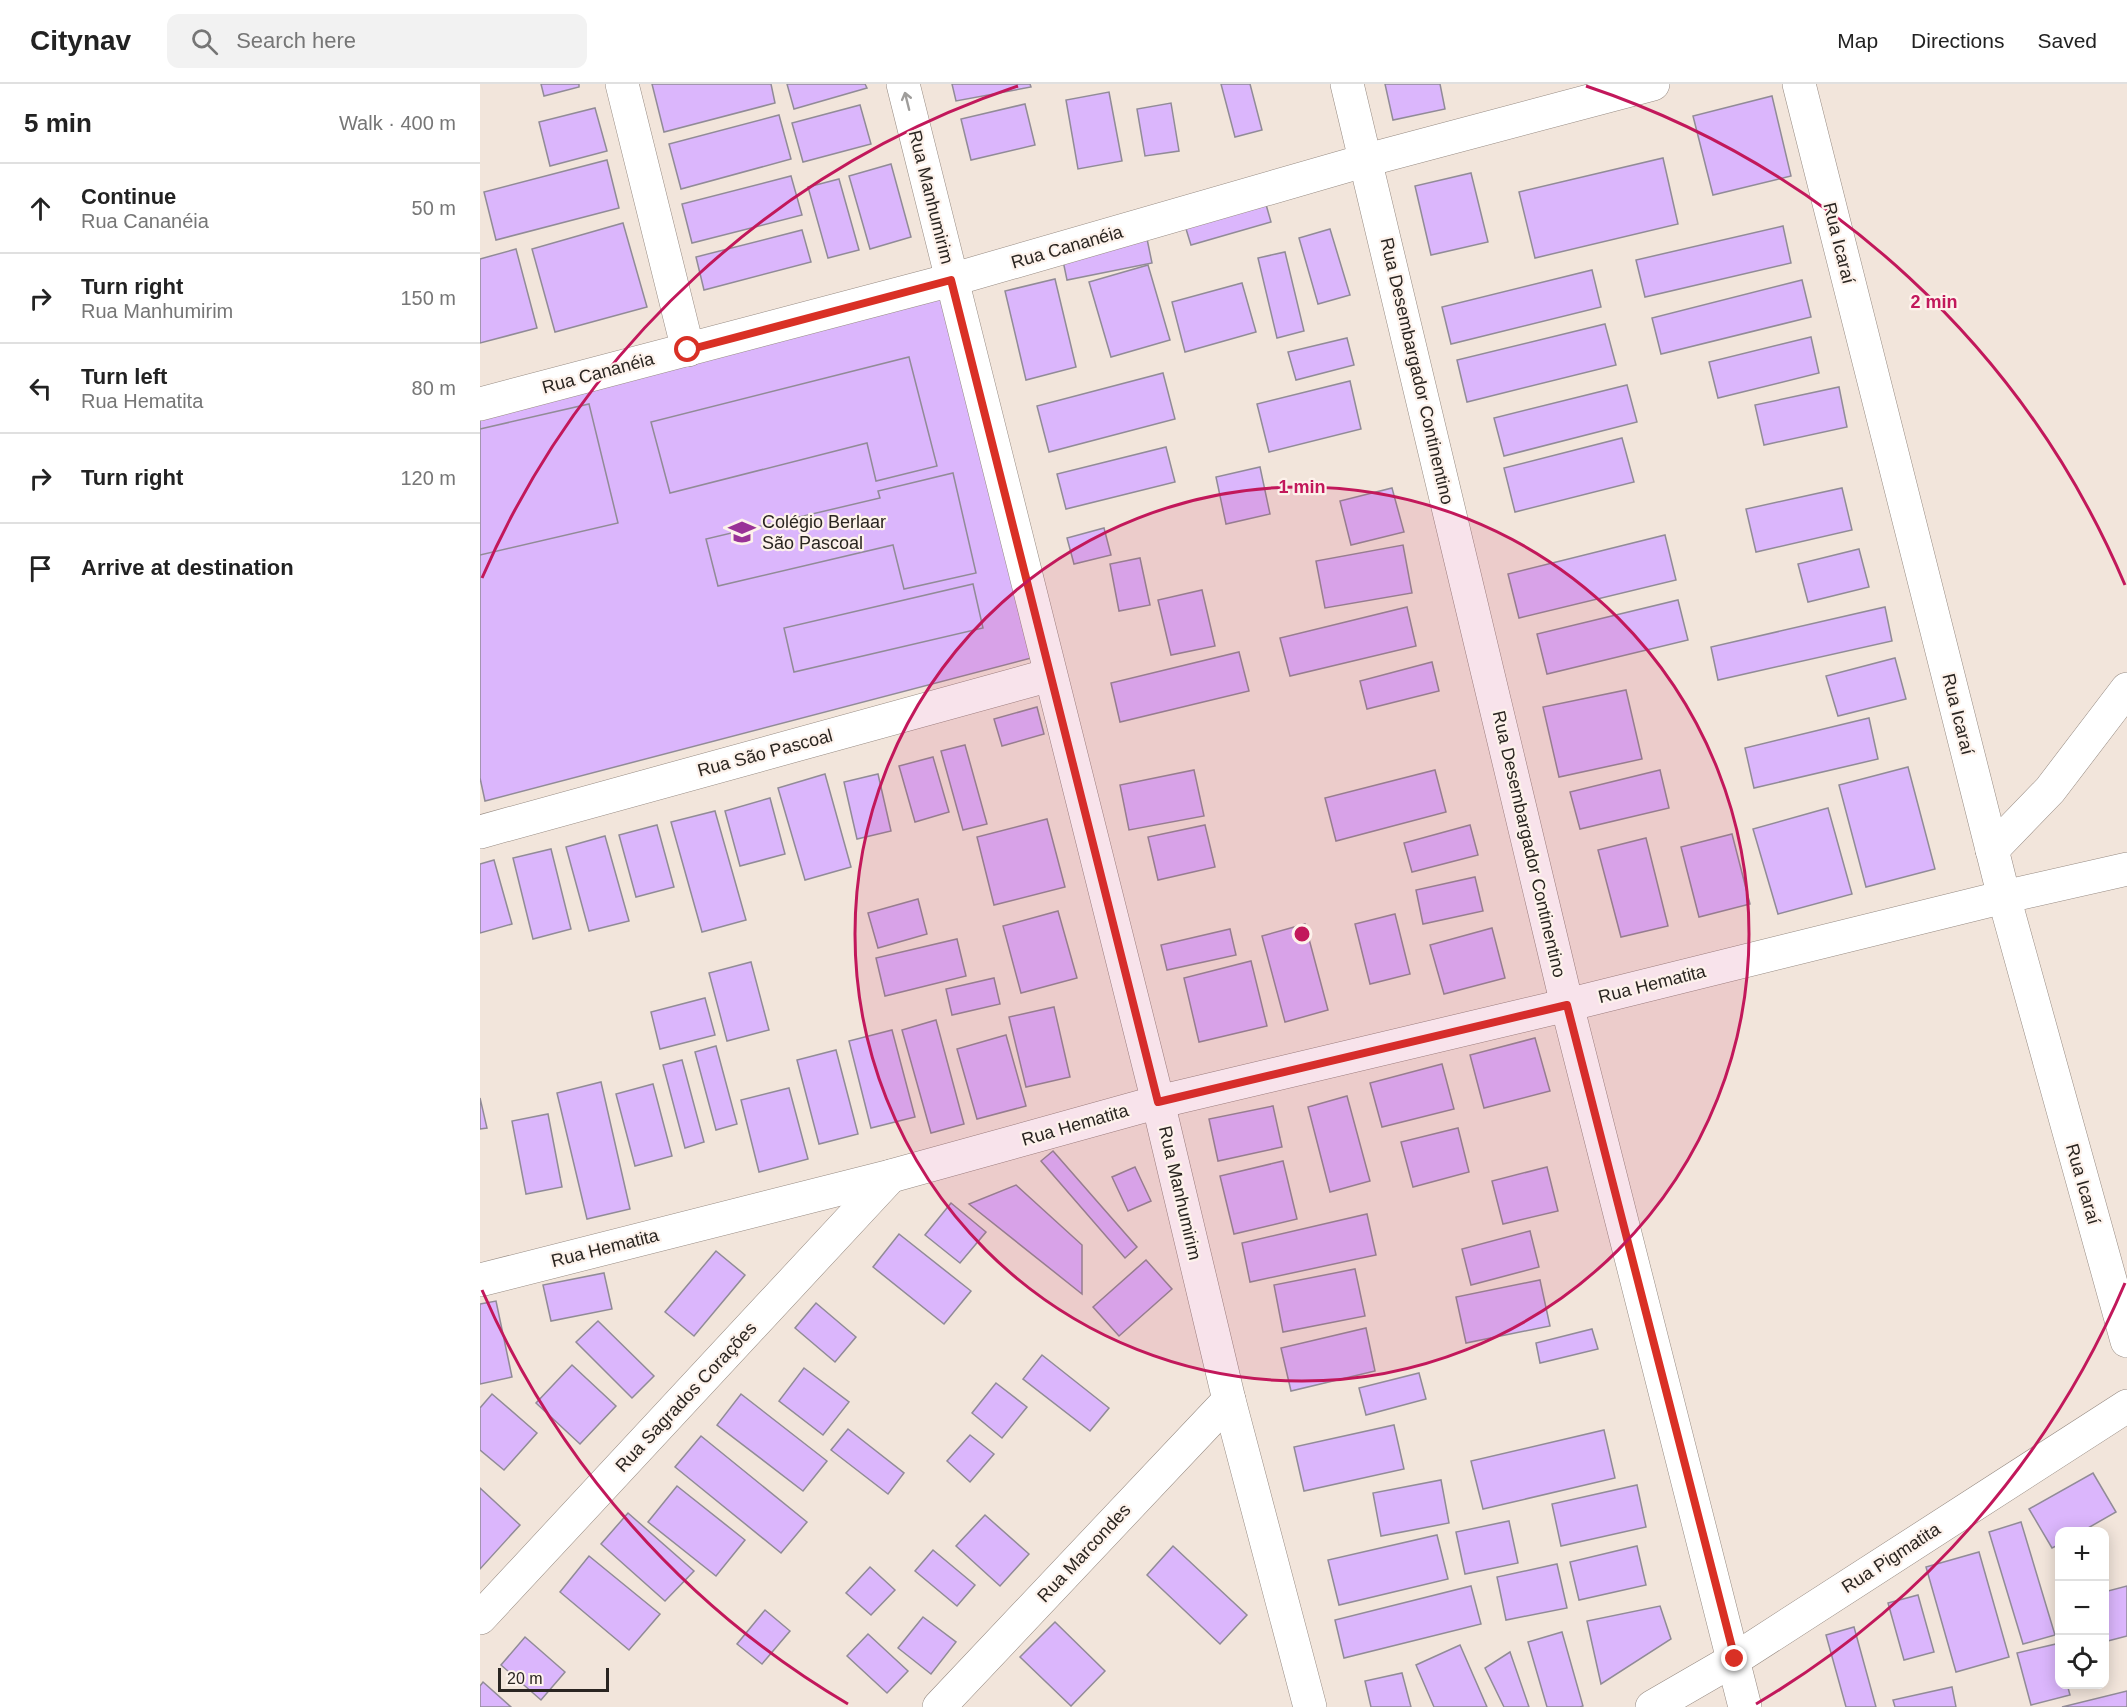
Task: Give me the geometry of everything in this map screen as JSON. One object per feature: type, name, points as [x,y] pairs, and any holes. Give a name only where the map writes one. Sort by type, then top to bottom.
[{"type":"street","points":[[622,84],[688,350]]},
{"type":"street","name":"Rua Manhumirim","points":[[903,84],[1158,1102],[1229,1400],[1310,1707]]},
{"type":"street","name":"Rua Desembargador Continentino","points":[[1347,84],[1567,1005],[1735,1659],[1745,1707]]},
{"type":"street","name":"Rua Cananéia","points":[[480,404],[951,280],[1367,160],[1653,84]]},
{"type":"street","name":"Rua Icaraí","points":[[1799,84],[2004,897],[2127,1341]]},
{"type":"street","name":"Rua São Pascoal","points":[[480,832],[1050,675]]},
{"type":"street","points":[[1992,850],[2050,790],[2127,689]]},
{"type":"street","name":"Rua Hematita","points":[[480,1280],[891,1176],[1158,1102],[2127,869]]},
{"type":"street","name":"Rua Sagrados Corações","points":[[480,1618],[891,1176]]},
{"type":"street","name":"Rua Marcondes","points":[[939,1707],[1229,1400]]},
{"type":"street","name":"Rua Pigmatita","points":[[1652,1707],[1735,1659],[2127,1406]]},
{"type":"building","points":[[541,84],[579,84],[579,87],[544,96]]},
{"type":"building","points":[[652,84],[771,84],[775,103],[664,132]]},
{"type":"building","points":[[787,84],[865,84],[867,88],[794,109]]},
{"type":"building","points":[[952,84],[1030,84],[1031,87],[956,101]]},
{"type":"building","points":[[1221,84],[1250,84],[1262,130],[1235,137]]},
{"type":"building","points":[[1385,84],[1440,84],[1445,109],[1393,120]]},
{"type":"building","points":[[1109,92],[1122,161],[1078,169],[1066,100]]},
{"type":"building","points":[[1772,96],[1791,176],[1713,195],[1693,116]]},
{"type":"building","points":[[1171,103],[1179,151],[1145,156],[1137,109]]},
{"type":"building","points":[[1025,104],[1035,145],[971,160],[961,119]]},
{"type":"building","points":[[860,105],[871,144],[803,162],[792,123]]},
{"type":"building","points":[[595,108],[607,151],[550,166],[539,122]]},
{"type":"building","points":[[779,115],[791,159],[681,189],[669,144]]},
{"type":"building","points":[[1663,158],[1678,224],[1535,258],[1519,192]]},
{"type":"building","points":[[607,160],[619,208],[496,240],[484,192]]},
{"type":"building","points":[[891,164],[911,237],[870,249],[849,176]]},
{"type":"building","points":[[1471,173],[1488,242],[1431,255],[1415,186]]},
{"type":"building","points":[[791,176],[802,215],[692,243],[682,204]]},
{"type":"building","points":[[839,179],[859,250],[828,258],[808,187]]},
{"type":"building","points":[[1263,194],[1271,222],[1191,245],[1182,216]]},
{"type":"building","points":[[623,223],[647,307],[555,332],[532,249]]},
{"type":"building","points":[[1783,226],[1791,263],[1645,297],[1636,260]]},
{"type":"building","points":[[1330,229],[1350,295],[1318,304],[1299,238]]},
{"type":"building","points":[[802,230],[811,262],[704,290],[696,257]]},
{"type":"building","points":[[1146,234],[1152,263],[1067,280],[1061,251]]},
{"type":"building","points":[[516,249],[537,328],[480,343],[480,259]]},
{"type":"building","points":[[1285,252],[1304,331],[1277,338],[1258,258]]},
{"type":"building","points":[[1148,265],[1170,340],[1111,357],[1089,282]]},
{"type":"building","points":[[1592,270],[1601,307],[1451,344],[1442,307]]},
{"type":"building","points":[[1055,279],[1076,367],[1026,380],[1005,291]]},
{"type":"building","points":[[1802,280],[1811,317],[1661,354],[1652,318]]},
{"type":"building","points":[[1242,283],[1256,332],[1185,352],[1172,302]]},
{"type":"building","name":"Colégio Berlaar São Pascoal","points":[[946,284],[1035,657],[485,801],[480,778],[480,407]]},
{"type":"building","points":[[1605,324],[1616,365],[1467,402],[1457,360]]},
{"type":"building","points":[[1811,337],[1819,373],[1718,398],[1709,362]]},
{"type":"building","points":[[1347,338],[1354,365],[1296,380],[1288,352]]},
{"type":"building","points":[[909,357],[937,466],[876,481],[867,443],[670,493],[651,422]]},
{"type":"building","points":[[1163,373],[1175,419],[1049,452],[1037,406]]},
{"type":"building","points":[[1350,381],[1361,429],[1269,452],[1257,404]]},
{"type":"building","points":[[1627,385],[1637,422],[1504,456],[1494,418]]},
{"type":"building","points":[[1839,387],[1847,427],[1764,445],[1755,405]]},
{"type":"building","points":[[589,404],[618,523],[480,555],[480,429]]},
{"type":"building","points":[[1622,438],[1634,482],[1515,512],[1504,468]]},
{"type":"building","points":[[1166,447],[1175,482],[1066,509],[1057,474]]},
{"type":"building","points":[[1260,467],[1270,514],[1226,524],[1216,477]]},
{"type":"building","points":[[953,473],[976,573],[904,589],[893,545],[718,586],[706,539],[880,498],[878,491]]},
{"type":"building","points":[[1392,488],[1404,532],[1351,545],[1340,501]]},
{"type":"building","points":[[1842,488],[1852,530],[1756,552],[1746,509]]},
{"type":"building","points":[[1104,528],[1111,555],[1074,564],[1067,538]]},
{"type":"building","points":[[1665,535],[1676,580],[1519,618],[1508,574]]},
{"type":"building","points":[[1403,545],[1412,593],[1325,608],[1316,561]]},
{"type":"building","points":[[1859,549],[1869,587],[1808,602],[1798,564]]},
{"type":"building","points":[[1140,558],[1150,605],[1119,611],[1110,564]]},
{"type":"building","points":[[973,584],[983,628],[794,672],[784,628]]},
{"type":"building","points":[[1202,590],[1215,646],[1171,655],[1158,600]]},
{"type":"building","points":[[1678,600],[1688,640],[1547,674],[1537,634]]},
{"type":"building","points":[[1407,607],[1416,646],[1290,676],[1280,638]]},
{"type":"building","points":[[1885,607],[1892,641],[1718,680],[1711,647]]},
{"type":"building","points":[[1239,652],[1249,691],[1120,722],[1111,683]]},
{"type":"building","points":[[1895,658],[1906,699],[1838,716],[1826,676]]},
{"type":"building","points":[[1432,662],[1439,691],[1367,709],[1360,681]]},
{"type":"building","points":[[1626,690],[1642,759],[1559,777],[1543,707]]},
{"type":"building","points":[[1037,707],[1044,734],[1002,746],[994,719]]},
{"type":"building","points":[[1869,718],[1878,759],[1754,788],[1745,748]]},
{"type":"building","points":[[965,745],[987,824],[963,830],[941,751]]},
{"type":"building","points":[[933,757],[949,812],[915,822],[899,766]]},
{"type":"building","points":[[1908,767],[1935,869],[1866,887],[1839,785]]},
{"type":"building","points":[[1194,770],[1204,816],[1129,830],[1120,785]]},
{"type":"building","points":[[1435,770],[1446,812],[1336,841],[1325,798]]},
{"type":"building","points":[[1660,770],[1669,808],[1580,829],[1570,792]]},
{"type":"building","points":[[825,774],[851,867],[805,880],[778,788]]},
{"type":"building","points":[[878,774],[891,831],[857,839],[844,782]]},
{"type":"building","points":[[770,798],[785,854],[740,866],[725,811]]},
{"type":"building","points":[[1828,808],[1852,894],[1778,914],[1753,829]]},
{"type":"building","points":[[715,811],[746,920],[702,932],[671,822]]},
{"type":"building","points":[[1047,819],[1065,887],[994,905],[977,837]]},
{"type":"building","points":[[657,825],[674,887],[636,897],[619,835]]},
{"type":"building","points":[[1205,825],[1215,867],[1158,880],[1148,837]]},
{"type":"building","points":[[1470,825],[1478,855],[1412,872],[1404,843]]},
{"type":"building","points":[[1732,834],[1750,904],[1699,917],[1681,847]]},
{"type":"building","points":[[605,836],[629,921],[589,931],[566,847]]},
{"type":"building","points":[[1646,838],[1668,926],[1621,937],[1598,850]]},
{"type":"building","points":[[551,849],[571,929],[533,939],[513,858]]},
{"type":"building","points":[[494,860],[512,924],[480,933],[480,864]]},
{"type":"building","points":[[1475,877],[1483,911],[1423,924],[1416,890]]},
{"type":"building","points":[[918,899],[927,934],[878,948],[868,913]]},
{"type":"building","points":[[1058,911],[1077,978],[1021,993],[1003,926]]},
{"type":"building","points":[[1395,914],[1410,974],[1370,984],[1355,924]]},
{"type":"building","points":[[1305,924],[1328,1010],[1285,1022],[1262,936]]},
{"type":"building","points":[[1492,928],[1505,978],[1444,994],[1430,945]]},
{"type":"building","points":[[1230,929],[1236,955],[1167,970],[1161,945]]},
{"type":"building","points":[[957,939],[966,976],[885,996],[876,958]]},
{"type":"building","points":[[1251,961],[1267,1026],[1199,1042],[1184,978]]},
{"type":"building","points":[[751,962],[769,1030],[727,1041],[709,973]]},
{"type":"building","points":[[994,978],[1000,1004],[952,1015],[946,989]]},
{"type":"building","points":[[705,998],[715,1035],[660,1049],[651,1012]]},
{"type":"building","points":[[1054,1007],[1070,1077],[1026,1087],[1009,1017]]},
{"type":"building","points":[[936,1020],[964,1124],[931,1133],[902,1030]]},
{"type":"building","points":[[892,1030],[915,1117],[871,1128],[849,1041]]},
{"type":"building","points":[[1006,1035],[1026,1106],[977,1119],[957,1049]]},
{"type":"building","points":[[1535,1038],[1550,1091],[1484,1108],[1470,1055]]},
{"type":"building","points":[[716,1046],[737,1124],[716,1130],[695,1052]]},
{"type":"building","points":[[836,1050],[858,1134],[819,1144],[797,1060]]},
{"type":"building","points":[[682,1060],[704,1142],[685,1148],[663,1065]]},
{"type":"building","points":[[1442,1064],[1454,1109],[1382,1127],[1370,1083]]},
{"type":"building","points":[[601,1082],[630,1209],[587,1219],[557,1093]]},
{"type":"building","points":[[653,1084],[672,1156],[635,1166],[616,1094]]},
{"type":"building","points":[[789,1088],[808,1159],[759,1172],[741,1100]]},
{"type":"building","points":[[1347,1096],[1370,1181],[1330,1192],[1308,1107]]},
{"type":"building","points":[[480,1098],[487,1128],[480,1129]]},
{"type":"building","points":[[1273,1106],[1282,1147],[1218,1161],[1209,1119]]},
{"type":"building","points":[[548,1114],[562,1187],[526,1194],[512,1121]]},
{"type":"building","points":[[1458,1128],[1469,1172],[1413,1187],[1401,1142]]},
{"type":"building","points":[[1053,1151],[1137,1247],[1125,1258],[1041,1161]]},
{"type":"building","points":[[1283,1161],[1297,1219],[1234,1234],[1220,1176]]},
{"type":"building","points":[[1135,1167],[1151,1201],[1128,1211],[1112,1177]]},
{"type":"building","points":[[1547,1167],[1558,1211],[1503,1224],[1492,1181]]},
{"type":"building","points":[[1016,1185],[1082,1245],[1082,1294],[969,1204]]},
{"type":"building","points":[[951,1203],[986,1232],[960,1263],[925,1235]]},
{"type":"building","points":[[1367,1214],[1376,1255],[1250,1282],[1242,1243]]},
{"type":"building","points":[[1530,1231],[1539,1267],[1471,1285],[1462,1249]]},
{"type":"building","points":[[899,1234],[971,1291],[944,1324],[873,1267]]},
{"type":"building","points":[[716,1251],[745,1275],[694,1336],[665,1312]]},
{"type":"building","points":[[1146,1260],[1172,1289],[1119,1336],[1093,1307]]},
{"type":"building","points":[[1355,1269],[1365,1316],[1283,1332],[1274,1285]]},
{"type":"building","points":[[604,1273],[612,1309],[551,1321],[543,1285]]},
{"type":"building","points":[[1540,1280],[1550,1326],[1466,1343],[1456,1297]]},
{"type":"building","points":[[496,1301],[512,1377],[480,1384],[480,1304]]},
{"type":"building","points":[[816,1303],[856,1337],[835,1362],[795,1328]]},
{"type":"building","points":[[598,1321],[654,1376],[632,1398],[576,1342]]},
{"type":"building","points":[[1366,1328],[1375,1371],[1291,1391],[1281,1348]]},
{"type":"building","points":[[1592,1329],[1598,1349],[1540,1363],[1536,1343]]},
{"type":"building","points":[[1042,1355],[1109,1408],[1090,1431],[1023,1379]]},
{"type":"building","points":[[572,1365],[616,1406],[580,1444],[536,1403]]},
{"type":"building","points":[[804,1368],[849,1402],[823,1435],[779,1401]]},
{"type":"building","points":[[1419,1373],[1426,1399],[1366,1415],[1359,1388]]},
{"type":"building","points":[[996,1383],[1027,1407],[1002,1438],[972,1413]]},
{"type":"building","points":[[492,1394],[537,1433],[504,1470],[480,1450],[480,1408]]},
{"type":"building","points":[[741,1394],[827,1461],[803,1491],[717,1425]]},
{"type":"building","points":[[1394,1425],[1404,1469],[1304,1491],[1294,1447]]},
{"type":"building","points":[[848,1429],[904,1473],[888,1494],[831,1450]]},
{"type":"building","points":[[1604,1430],[1615,1478],[1483,1509],[1471,1461]]},
{"type":"building","points":[[970,1435],[994,1454],[970,1482],[947,1461]]},
{"type":"building","points":[[701,1436],[807,1522],[781,1553],[675,1467]]},
{"type":"building","points":[[2093,1473],[2116,1512],[2090,1527],[2055,1527],[2055,1546],[2052,1548],[2029,1509]]},
{"type":"building","points":[[1441,1480],[1449,1523],[1381,1536],[1373,1493]]},
{"type":"building","points":[[1637,1485],[1646,1527],[1561,1546],[1552,1504]]},
{"type":"building","points":[[677,1486],[745,1540],[716,1576],[648,1522]]},
{"type":"building","points":[[480,1488],[520,1525],[480,1569]]},
{"type":"building","points":[[628,1513],[694,1571],[665,1601],[601,1544]]},
{"type":"building","points":[[985,1515],[1029,1554],[1000,1586],[956,1546]]},
{"type":"building","points":[[1509,1521],[1518,1563],[1465,1574],[1456,1532]]},
{"type":"building","points":[[2021,1522],[2055,1635],[2023,1644],[1989,1532]]},
{"type":"building","points":[[1437,1535],[1448,1579],[1339,1605],[1328,1560]]},
{"type":"building","points":[[1173,1546],[1247,1615],[1220,1644],[1147,1575]]},
{"type":"building","points":[[1637,1546],[1646,1585],[1579,1600],[1570,1562]]},
{"type":"building","points":[[933,1550],[975,1585],[957,1606],[915,1571]]},
{"type":"building","points":[[1979,1552],[2009,1657],[1956,1672],[1926,1567]]},
{"type":"building","points":[[589,1556],[660,1614],[629,1650],[560,1592]]},
{"type":"building","points":[[1557,1564],[1567,1608],[1506,1620],[1497,1577]]},
{"type":"building","points":[[870,1567],[895,1590],[871,1615],[846,1593]]},
{"type":"building","points":[[1471,1586],[1481,1624],[1344,1658],[1335,1620]]},
{"type":"building","points":[[2127,1586],[2127,1636],[2109,1641],[2109,1635],[2109,1591]]},
{"type":"building","points":[[1918,1595],[1934,1652],[1904,1660],[1888,1603]]},
{"type":"building","points":[[1660,1606],[1671,1639],[1601,1684],[1587,1621]]},
{"type":"building","points":[[765,1610],[790,1631],[762,1664],[737,1644]]},
{"type":"building","points":[[923,1617],[956,1642],[931,1674],[898,1648]]},
{"type":"building","points":[[1055,1622],[1105,1671],[1071,1706],[1020,1657]]},
{"type":"building","points":[[1854,1627],[1876,1707],[1846,1707],[1826,1635]]},
{"type":"building","points":[[1562,1632],[1583,1706],[1580,1707],[1547,1707],[1528,1642]]},
{"type":"building","points":[[868,1634],[908,1671],[887,1693],[847,1656]]},
{"type":"building","points":[[525,1637],[565,1672],[541,1700],[501,1665]]},
{"type":"building","points":[[2055,1644],[2055,1689],[2068,1689],[2070,1695],[2031,1705],[2017,1653]]},
{"type":"building","points":[[1460,1645],[1487,1707],[1434,1707],[1416,1665]]},
{"type":"building","points":[[1510,1652],[1529,1707],[1504,1707],[1485,1668]]},
{"type":"building","points":[[1402,1673],[1411,1707],[1371,1707],[1365,1681]]},
{"type":"building","points":[[483,1682],[511,1707],[480,1707],[480,1686]]},
{"type":"building","points":[[1952,1687],[1956,1707],[1895,1707],[1893,1700]]},
{"type":"building","points":[[2127,1691],[2127,1707],[2062,1707]]},
{"type":"place","name":"Colégio Berlaar São Pascoal","points":[[742,532]]},
{"type":"route","points":[[688,350],[951,280],[1158,1102],[1567,1005],[1735,1659]]}]
